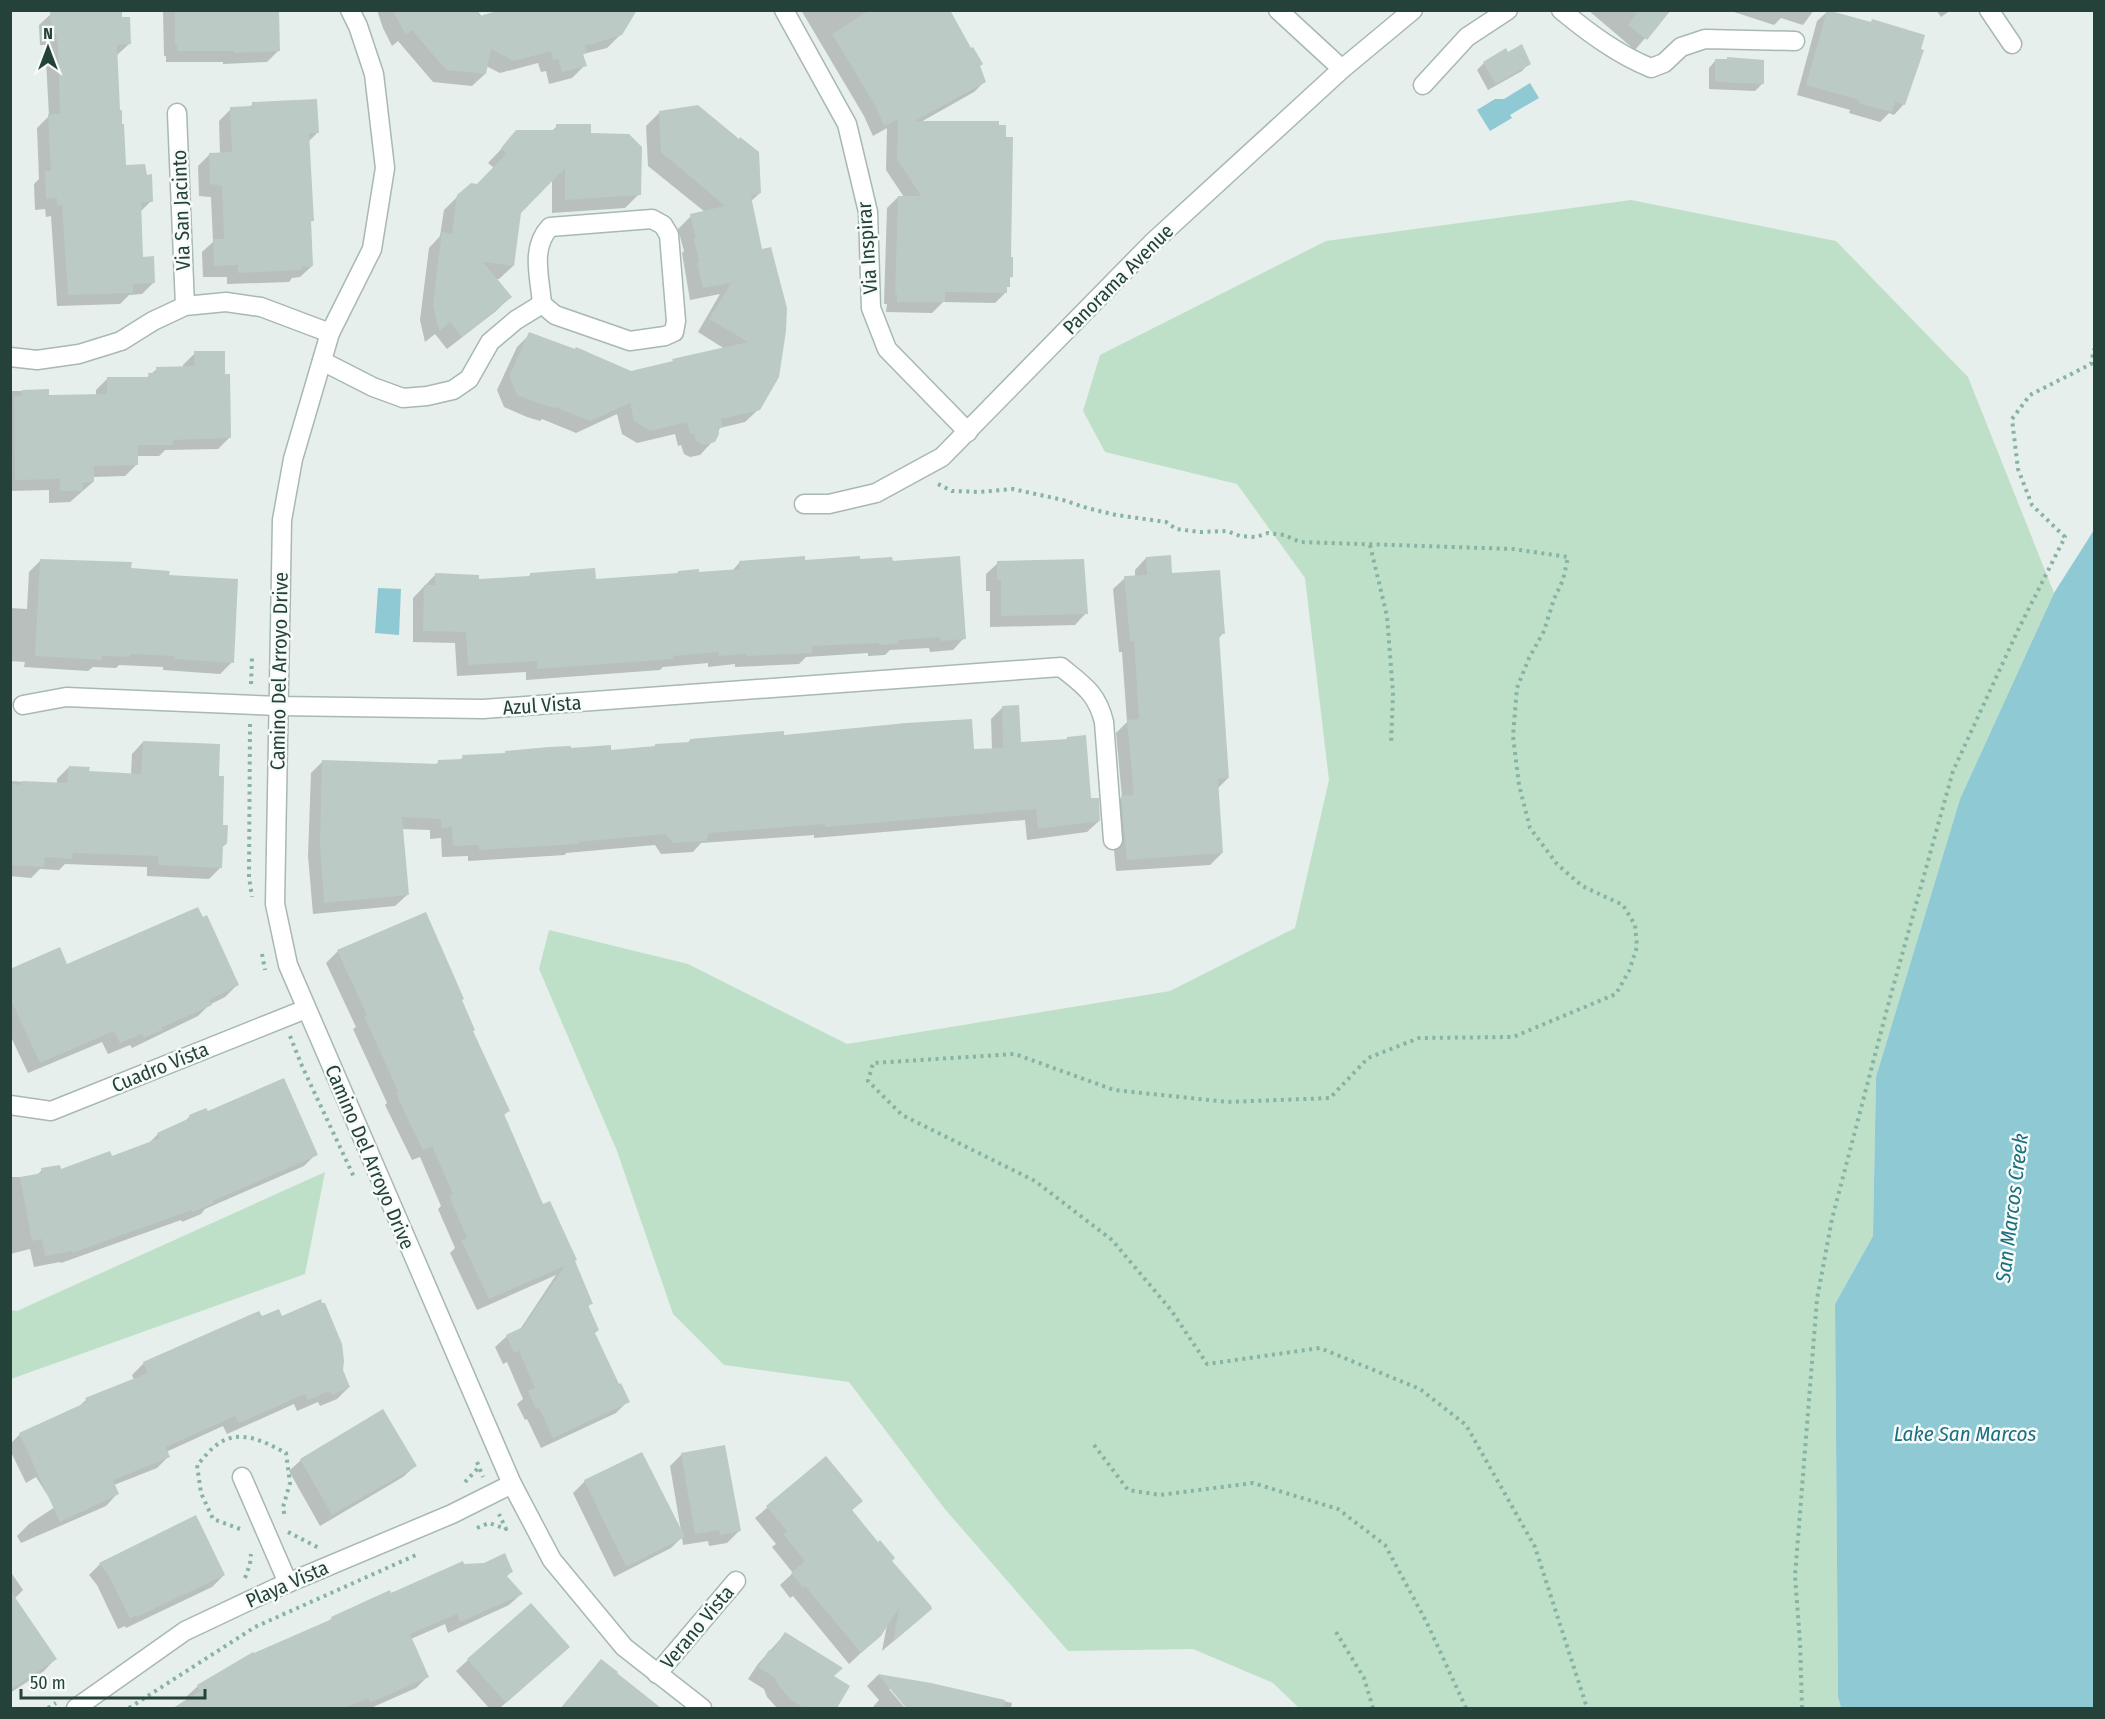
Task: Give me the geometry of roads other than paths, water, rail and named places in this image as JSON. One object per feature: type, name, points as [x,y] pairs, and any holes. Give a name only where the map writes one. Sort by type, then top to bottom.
[{"type":"street","points":[[350,10],[358,26],[374,74],[385,168],[372,249],[330,333],[322,361],[374,387],[403,398],[427,396],[453,390],[469,379],[490,342],[516,320],[542,304]]},
{"type":"street","name":"Via Inspirar","points":[[784,10],[847,124],[868,212],[871,309],[887,349],[968,432]]},
{"type":"street","points":[[1278,10],[1342,69]]},
{"type":"street","name":"Panorama Avenue","points":[[804,504],[829,504],[876,493],[942,457],[1152,243],[1342,69],[1413,10]]},
{"type":"street","points":[[1423,85],[1467,38],[1508,10]]},
{"type":"street","points":[[1561,10],[1595,38],[1635,62],[1651,68],[1665,63],[1681,47],[1705,39],[1795,41]]},
{"type":"street","points":[[1989,10],[2012,44]]},
{"type":"street","name":"Via San Jacinto","points":[[177,113],[185,306]]},
{"type":"street","points":[[652,219],[663,225],[669,235],[676,321],[674,332],[665,336],[630,341],[555,315],[542,304],[537,249],[542,235],[550,227],[652,219]]},
{"type":"street","points":[[10,357],[36,360],[79,354],[121,341],[153,321],[185,306],[226,302],[261,307],[330,333]]},
{"type":"street","name":"Camino Del Arroyo Drive","points":[[322,361],[293,459],[282,520],[275,904],[288,965],[512,1484],[552,1560],[624,1647],[702,1708]]},
{"type":"street","name":"Azul Vista","points":[[23,705],[66,698],[279,706],[483,709],[1060,667],[1092,693],[1100,707],[1104,722],[1113,840]]},
{"type":"street","name":"Cuadro Vista","points":[[10,1105],[51,1111],[306,1009]]},
{"type":"street","points":[[242,1477],[288,1583]]},
{"type":"street","name":"Playa Vista","points":[[76,1708],[185,1630],[288,1583],[452,1514],[512,1484]]},
{"type":"street","name":"Verano Vista","points":[[657,1674],[736,1581]]},
{"type":"water","points":[[1530,83],[1539,98],[1510,115],[1512,118],[1490,131],[1477,110],[1495,99],[1504,99]]},
{"type":"water","name":"Lake San Marcos","points":[[2094,530],[2094,1708],[1841,1708],[1838,1697],[1835,1304],[1873,1236],[1876,1077],[1960,799],[2054,593]]},
{"type":"water","points":[[378,588],[401,589],[399,635],[375,633]]},
{"type":"water label","name":"San Marcos Creek","points":[[2012,1208]]}]
